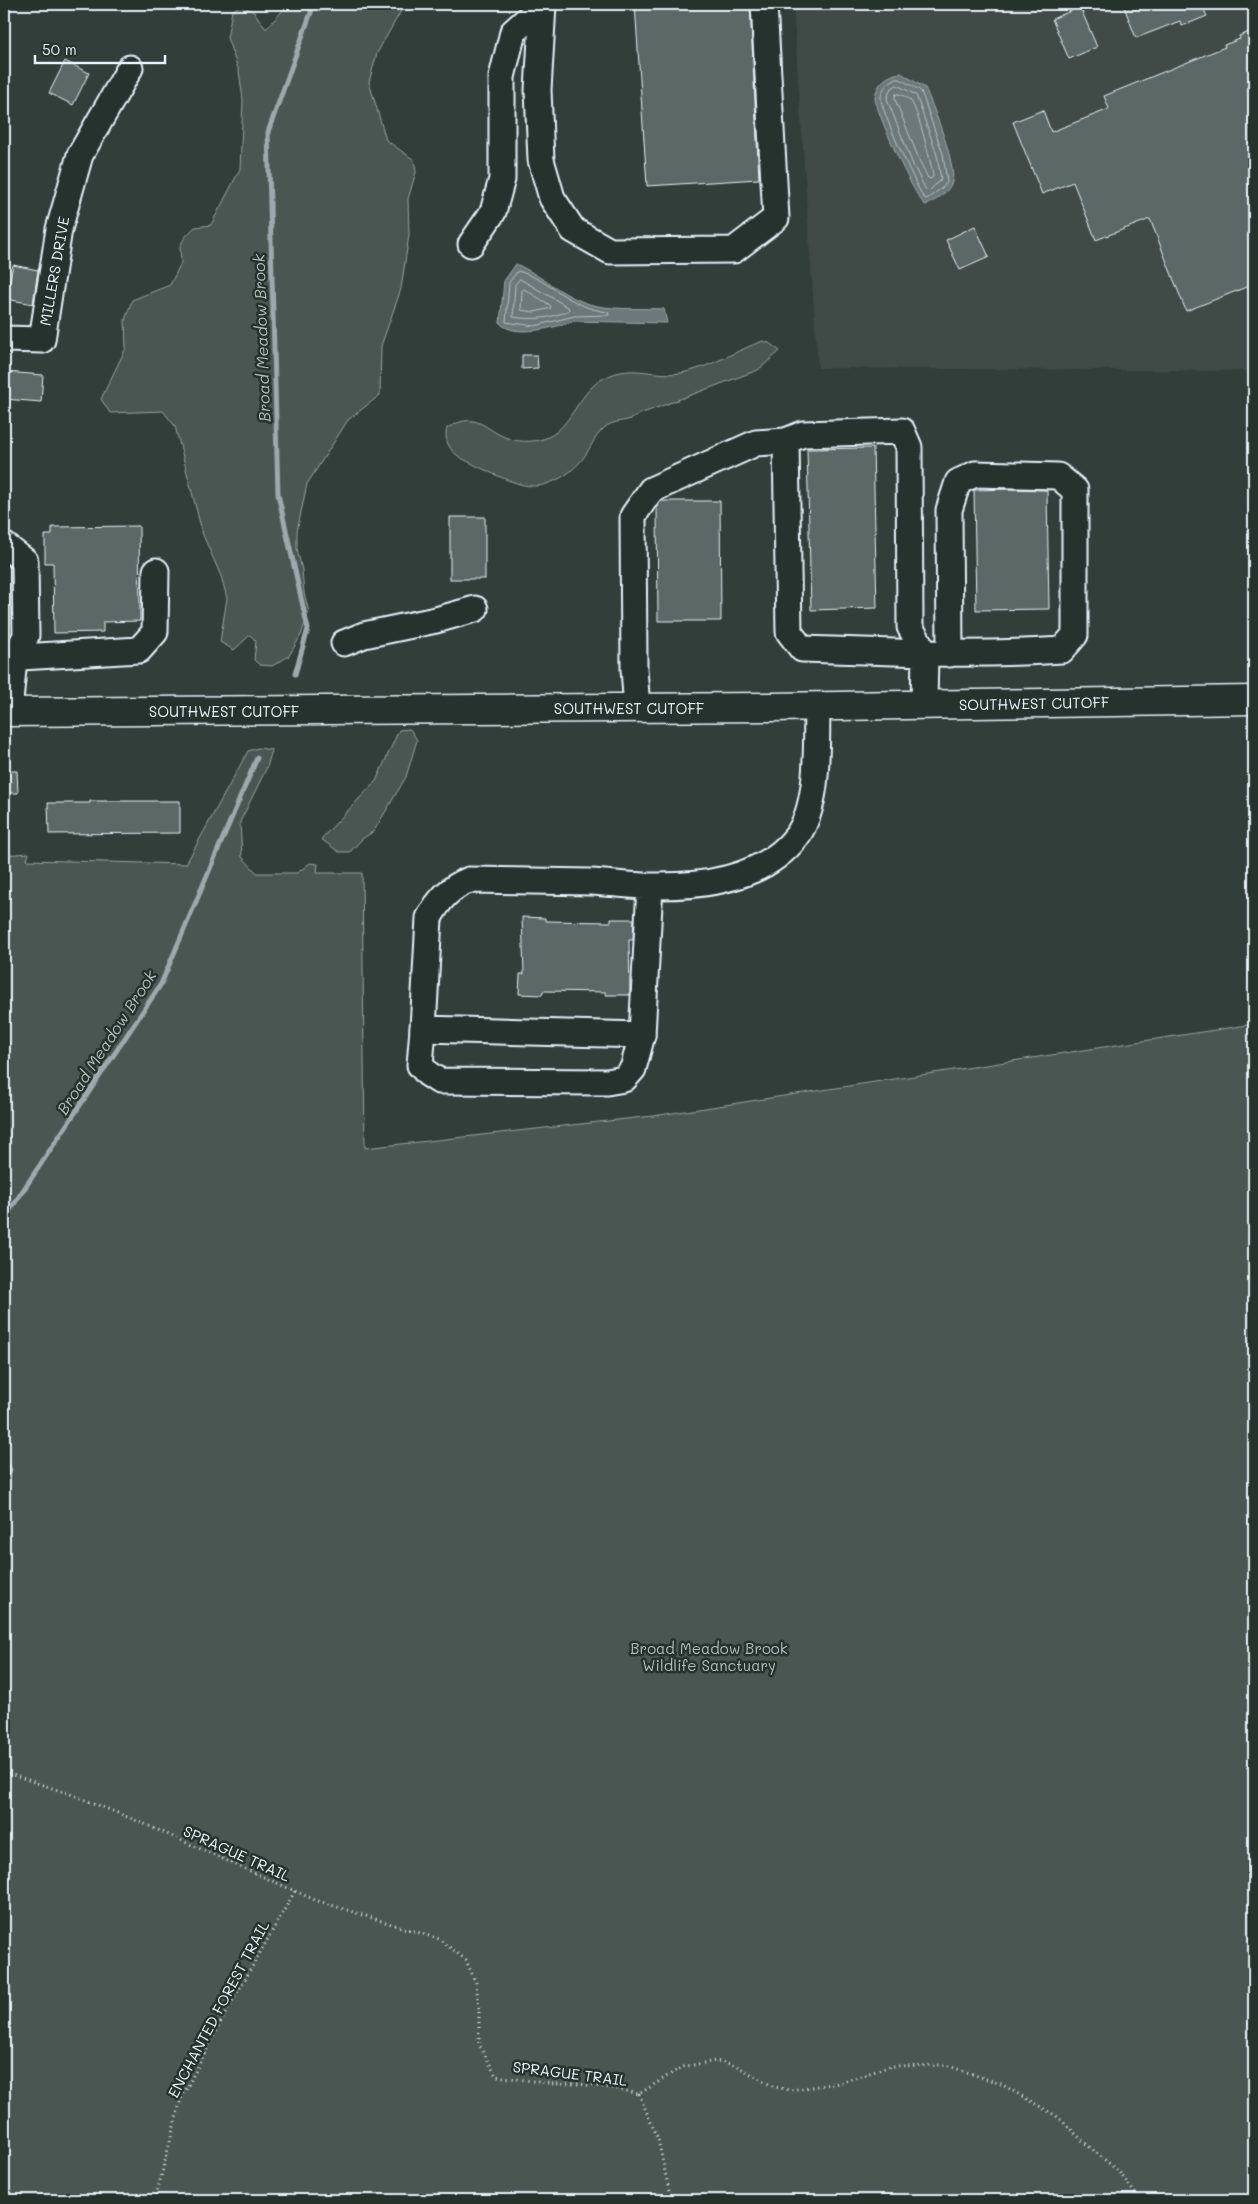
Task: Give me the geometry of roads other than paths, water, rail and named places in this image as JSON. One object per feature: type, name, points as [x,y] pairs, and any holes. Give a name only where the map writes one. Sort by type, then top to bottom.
[{"type":"main road","name":"SOUTHWEST CUTOFF","points":[[6,712],[637,708],[1254,700]]},
{"type":"street","points":[[544,4],[538,90],[541,160],[552,198],[573,230],[610,251],[734,250],[776,218],[764,4]]},
{"type":"street","points":[[471,244],[493,212],[502,179],[502,77],[513,32],[544,4]]},
{"type":"street","name":"MILLERS DRIVE","points":[[4,339],[42,340],[58,229],[80,155],[130,68]]},
{"type":"street","points":[[637,708],[634,669],[633,516],[651,490],[756,443],[786,441],[803,434],[902,432],[909,447],[910,627],[925,653],[924,704]]},
{"type":"street","points":[[786,441],[789,632],[802,649],[950,654],[1062,650],[1075,635],[1075,490],[1058,476],[976,474],[958,482],[949,510],[950,654]]},
{"type":"street","points":[[4,544],[25,560],[26,636],[9,658],[6,712]]},
{"type":"street","points":[[9,658],[139,650],[155,632],[156,571]]},
{"type":"street","points":[[344,643],[364,635],[436,620],[475,609]]},
{"type":"street","points":[[650,886],[642,1035],[633,1069],[624,1079],[607,1082],[439,1081],[428,1074],[420,1065],[430,918],[437,903],[446,893],[469,880],[593,882],[650,886],[694,885],[738,876],[760,867],[780,854],[797,835],[809,810],[815,769],[817,706]]},
{"type":"street","points":[[423,1029],[642,1035]]},
{"type":"water","points":[[901,73],[925,88],[943,135],[951,163],[953,174],[948,190],[926,205],[914,189],[897,154],[875,98],[880,84],[892,75]]},
{"type":"water","points":[[516,264],[566,294],[587,303],[614,308],[664,309],[667,323],[574,321],[536,330],[525,331],[507,328],[500,323],[504,281]]},
{"type":"waterway","name":"Broad Meadow Brook","points":[[295,674],[308,629],[278,494],[268,132],[314,4]]},
{"type":"waterway","name":"Broad Meadow Brook","points":[[4,1219],[161,984],[257,758]]},
{"type":"waterway","name":"Broad Meadow Brook","points":[[4,1459],[10,1470],[4,1482]]},
{"type":"park label","name":"Broad Meadow Brook Wildlife Sanctuary","points":[[709,1656]]}]
